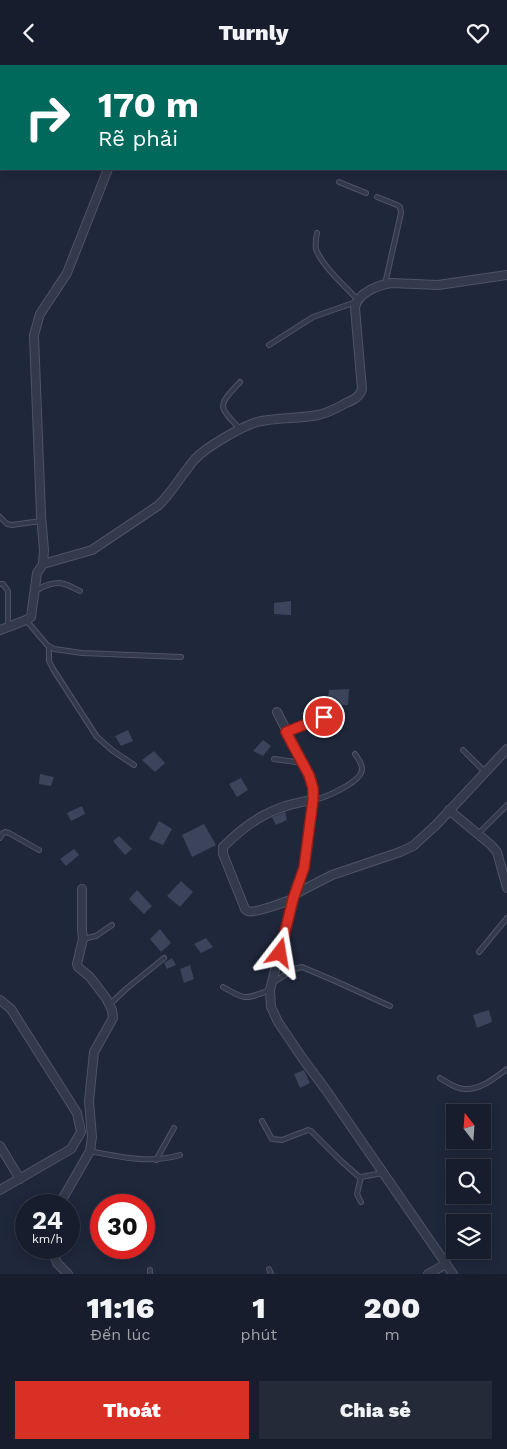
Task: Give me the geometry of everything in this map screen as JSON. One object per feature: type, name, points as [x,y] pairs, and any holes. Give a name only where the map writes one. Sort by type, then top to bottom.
[{"type":"street","points":[[0,630],[26,621],[30,617],[37,573],[43,564],[44,550],[41,521],[34,335],[40,314],[67,273],[108,170]]},
{"type":"street","points":[[43,564],[92,549],[159,505],[195,459],[206,449],[241,429],[260,421],[317,415],[328,412],[357,397],[362,389],[355,308],[357,300],[385,284],[438,285],[507,275]]},
{"type":"street","points":[[277,711],[309,775],[313,788],[313,800],[304,868],[294,896],[271,987],[271,1007],[278,1022],[453,1274]]},
{"type":"street","points":[[313,800],[277,809],[257,818],[223,847],[223,854],[245,909],[248,911],[262,909],[294,896],[332,875],[413,846],[507,749]]},
{"type":"street","points":[[449,810],[497,852],[507,888]]},
{"type":"street","points":[[65,1194],[90,1151],[92,1137],[89,1101],[94,1052],[113,1018],[106,998],[90,977],[78,967],[77,960],[83,939],[82,889]]},
{"type":"street","points":[[0,1000],[11,1009],[77,1113],[81,1132],[71,1149],[0,1190]]},
{"type":"street","points":[[0,1146],[20,1179]]},
{"type":"street","points":[[56,1259],[68,1274]]},
{"type":"street","points":[[428,1274],[446,1264]]},
{"type":"lane","points":[[339,182],[366,193]]},
{"type":"lane","points":[[377,197],[397,205],[401,210],[385,284]]},
{"type":"lane","points":[[269,345],[313,317],[357,300],[332,273],[318,253],[315,243],[317,233]]},
{"type":"lane","points":[[240,381],[226,397],[222,405],[226,415],[241,429]]},
{"type":"lane","points":[[0,517],[7,524],[12,525],[41,521]]},
{"type":"lane","points":[[34,593],[38,589],[56,583],[64,583],[80,591]]},
{"type":"lane","points":[[0,584],[4,584],[8,591],[8,627]]},
{"type":"lane","points":[[26,621],[49,647],[82,653],[181,657]]},
{"type":"lane","points":[[49,647],[49,661],[52,669],[97,737],[109,748],[134,765]]},
{"type":"lane","points":[[286,732],[324,717]]},
{"type":"lane","points":[[463,750],[485,771]]},
{"type":"lane","points":[[313,800],[329,795],[356,780],[362,769],[355,754]]},
{"type":"lane","points":[[274,759],[303,763]]},
{"type":"lane","points":[[478,834],[507,805]]},
{"type":"lane","points":[[0,837],[5,832],[9,833],[39,850]]},
{"type":"lane","points":[[480,952],[507,918]]},
{"type":"lane","points":[[83,939],[96,936],[112,925]]},
{"type":"lane","points":[[109,1005],[164,958]]},
{"type":"lane","points":[[224,987],[240,997],[247,998],[271,987],[294,969],[302,967],[390,1006]]},
{"type":"lane","points":[[440,1078],[454,1087],[464,1089],[490,1081],[507,1069]]},
{"type":"lane","points":[[262,1121],[269,1136],[276,1140],[282,1140],[308,1130],[311,1131],[358,1176],[383,1173]]},
{"type":"lane","points":[[156,1160],[174,1128]]},
{"type":"lane","points":[[90,1151],[127,1158],[156,1160],[180,1155]]},
{"type":"lane","points":[[361,1177],[358,1194],[361,1201]]},
{"type":"lane","points":[[270,1269],[271,1274]]},
{"type":"building","points":[[291,601],[291,615],[274,614],[274,603]]},
{"type":"building","points":[[349,689],[348,705],[327,706],[329,690]]},
{"type":"building","points":[[128,730],[133,741],[121,746],[115,736]]},
{"type":"building","points":[[263,740],[271,746],[263,756],[253,751]]},
{"type":"building","points":[[154,751],[165,763],[155,772],[142,760]]},
{"type":"building","points":[[40,774],[54,777],[51,786],[39,784]]},
{"type":"building","points":[[241,778],[248,790],[237,797],[229,784]]},
{"type":"building","points":[[82,806],[85,814],[71,821],[67,813]]},
{"type":"building","points":[[285,812],[287,820],[276,825],[272,817]]},
{"type":"building","points":[[159,821],[172,829],[163,845],[149,839]]},
{"type":"building","points":[[204,824],[216,845],[192,857],[182,835]]},
{"type":"building","points":[[119,836],[132,849],[125,855],[113,841]]},
{"type":"building","points":[[74,849],[79,855],[66,866],[60,859]]},
{"type":"building","points":[[181,881],[193,892],[180,907],[167,896]]},
{"type":"building","points":[[137,890],[152,906],[144,914],[129,899]]},
{"type":"building","points":[[160,929],[171,943],[161,952],[150,939]]},
{"type":"building","points":[[206,938],[213,947],[201,953],[194,944]]},
{"type":"building","points":[[172,958],[176,965],[167,969],[164,963]]},
{"type":"building","points":[[190,965],[194,979],[184,983],[180,969]]},
{"type":"building","points":[[489,1010],[492,1022],[477,1028],[473,1015]]},
{"type":"building","points":[[304,1070],[310,1083],[300,1088],[294,1074]]},
{"type":"route","points":[[280,953],[293,899],[304,868],[313,800],[313,788],[309,775],[286,732],[324,717]]}]
